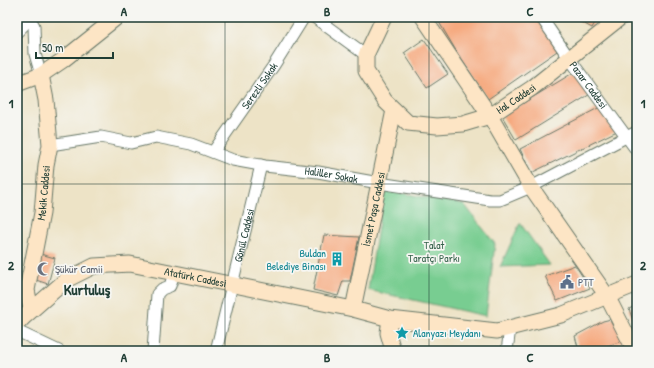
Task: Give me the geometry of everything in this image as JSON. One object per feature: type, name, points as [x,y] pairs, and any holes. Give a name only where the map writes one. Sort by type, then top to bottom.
[{"type":"street","points":[[17,32],[24,25],[24,17]]},
{"type":"street","points":[[29,17],[34,26],[35,54],[41,76]]},
{"type":"street","points":[[17,84],[41,76],[116,17]]},
{"type":"street","name":"Serezli Sokak","points":[[213,152],[274,65],[304,17]]},
{"type":"street","points":[[314,17],[366,55],[384,17]]},
{"type":"street","points":[[423,17],[490,116],[531,187],[607,296],[635,351]]},
{"type":"street","name":"Pazar Caddesi","points":[[541,17],[637,151]]},
{"type":"street","name":"Hal Caddesi","points":[[366,55],[366,71],[385,101],[408,123],[437,126],[463,124],[490,116],[532,88],[621,17]]},
{"type":"street","name":"Mekik Caddesi","points":[[31,310],[27,290],[42,212],[46,165],[50,145],[46,100],[41,76]]},
{"type":"street","name":"İsmet Paşa Caddesi","points":[[353,309],[394,110]]},
{"type":"street","name":"Haliller Sokak","points":[[50,145],[102,137],[131,143],[156,137],[191,144],[233,160],[261,166],[318,172],[379,183],[490,200],[500,200],[531,187],[637,132]]},
{"type":"street","name":"Gönül Caddesi","points":[[216,351],[261,166]]},
{"type":"street","name":"Atatürk Caddesi","points":[[17,324],[66,280],[94,266],[130,264],[353,309],[390,318],[497,331],[561,315],[637,284]]},
{"type":"street","points":[[153,351],[157,294],[162,289],[170,286],[174,273]]},
{"type":"street","points":[[390,318],[388,333],[392,351]]},
{"type":"street","points":[[508,351],[510,328]]},
{"type":"street","points":[[17,331],[59,351]]},
{"type":"green space","name":"Talat Taratçı Parkı","points":[[384,190],[464,204],[495,244],[486,316],[368,290]]},
{"type":"green space","points":[[520,223],[550,265],[500,267]]},
{"type":"building","points":[[436,17],[536,17],[560,49],[488,99],[458,54]]},
{"type":"building","points":[[572,17],[598,17],[592,28]]},
{"type":"building","points":[[424,39],[448,74],[427,88],[404,53]]},
{"type":"building","points":[[576,71],[592,93],[516,140],[502,116]]},
{"type":"building","points":[[602,106],[619,130],[531,173],[520,149]]},
{"type":"building","name":"Buldan Belediye Binası","points":[[324,235],[359,237],[350,281],[343,281],[338,296],[313,290]]},
{"type":"building","name":"Şükür Camii","points":[[40,254],[55,258],[48,284],[33,279]]},
{"type":"building","name":"PTT","points":[[575,265],[590,288],[557,301],[545,276]]},
{"type":"building","points":[[637,305],[637,332],[629,309]]},
{"type":"building","points":[[615,318],[627,339],[594,351],[579,351],[575,336],[603,321]]},
{"type":"place","name":"Buldan Belediye Binası","points":[[337,259]]},
{"type":"place","name":"Şükür Camii","points":[[44,269]]},
{"type":"place","name":"PTT","points":[[567,282]]},
{"type":"place","name":"Alanyazı Meydanı","points":[[402,333]]},
{"type":"district","name":"Kurtuluş","points":[[87,290]]}]
